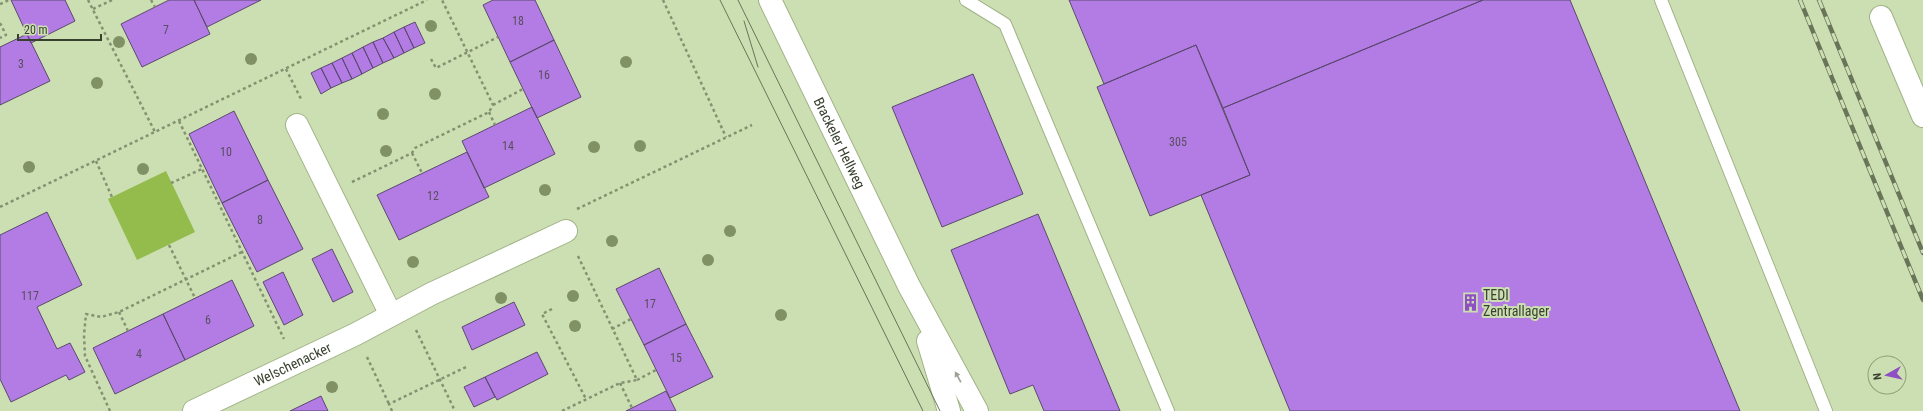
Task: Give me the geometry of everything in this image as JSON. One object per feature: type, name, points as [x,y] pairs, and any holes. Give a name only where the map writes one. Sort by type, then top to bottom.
[{"type":"street","name":"Brackeler Hellweg","points":[[770,0],[909,286],[977,411]]},
{"type":"street","points":[[1881,18],[1923,116]]},
{"type":"street","points":[[297,125],[397,311]]},
{"type":"street","name":"Welschenacker","points":[[194,411],[356,334],[397,311],[566,230]]},
{"type":"street","name":"Brackeler Hellweg","points":[[909,286],[949,411]]},
{"type":"lane","points":[[966,0],[1006,24],[1168,411]]},
{"type":"lane","points":[[1661,0],[1826,411]]},
{"type":"path","points":[[0,4],[9,0]]},
{"type":"path","points":[[88,0],[155,132]]},
{"type":"path","points":[[93,9],[112,0]]},
{"type":"path","points":[[152,0],[155,7]]},
{"type":"path","points":[[0,207],[427,0]]},
{"type":"path","points":[[442,0],[493,105]]},
{"type":"path","points":[[663,0],[726,137]]},
{"type":"path","points":[[0,23],[6,35],[0,38]]},
{"type":"path","points":[[432,59],[436,68],[498,37]]},
{"type":"path","points":[[286,69],[304,104]]},
{"type":"path","points":[[352,183],[412,153],[415,148],[489,112],[493,105],[523,89]]},
{"type":"path","points":[[489,112],[495,125]]},
{"type":"path","points":[[179,121],[295,363]]},
{"type":"path","points":[[637,380],[560,217],[752,125]]},
{"type":"path","points":[[412,153],[422,173]]},
{"type":"path","points":[[96,161],[112,197]]},
{"type":"path","points":[[171,183],[207,170]]},
{"type":"path","points":[[236,240],[240,238]]},
{"type":"path","points":[[169,244],[195,298]]},
{"type":"path","points":[[110,411],[88,366],[85,356],[84,336],[86,314],[101,317],[119,312],[242,252]]},
{"type":"path","points":[[552,309],[542,314],[586,399]]},
{"type":"path","points":[[397,311],[439,379],[455,411]]},
{"type":"path","points":[[119,312],[128,331]]},
{"type":"path","points":[[612,329],[631,319]]},
{"type":"path","points":[[356,334],[392,411]]},
{"type":"path","points":[[388,404],[466,367]]},
{"type":"path","points":[[562,411],[620,383],[637,380],[656,370]]},
{"type":"path","points":[[620,383],[632,408]]},
{"type":"green space","points":[[166,171],[195,232],[137,260],[108,199]]},
{"type":"building","points":[[11,0],[65,0],[75,21],[31,43]]},
{"type":"building","points":[[169,0],[194,0],[210,34],[142,67],[121,24]]},
{"type":"building","points":[[194,0],[261,0],[207,27]]},
{"type":"building","points":[[493,0],[535,0],[554,40],[510,62],[483,5]]},
{"type":"building","points":[[1069,0],[1483,0],[1223,108],[1196,45],[1104,84]]},
{"type":"building","name":"TEDI Zentrallager","points":[[1483,0],[1570,0],[1740,411],[1290,411],[1201,195],[1250,175],[1223,108]]},
{"type":"building","points":[[415,22],[425,43],[414,48],[404,27]]},
{"type":"building","points":[[404,27],[414,48],[404,53],[394,32]]},
{"type":"building","points":[[394,32],[404,53],[394,58],[383,38]]},
{"type":"building","points":[[27,34],[50,81],[0,105],[0,47]]},
{"type":"building","points":[[383,38],[394,58],[383,63],[373,42]]},
{"type":"building","points":[[554,40],[581,97],[537,118],[510,62]]},
{"type":"building","points":[[373,42],[383,63],[373,68],[363,47]]},
{"type":"building","points":[[1196,45],[1250,175],[1150,216],[1097,87]]},
{"type":"building","points":[[363,47],[373,68],[362,74],[352,53]]},
{"type":"building","points":[[352,53],[362,74],[352,79],[342,58]]},
{"type":"building","points":[[342,58],[352,79],[342,83],[332,63]]},
{"type":"building","points":[[332,63],[342,83],[331,88],[321,68]]},
{"type":"building","points":[[321,68],[331,88],[321,94],[311,73]]},
{"type":"building","points":[[973,74],[1023,194],[942,227],[892,107]]},
{"type":"building","points":[[532,107],[555,154],[484,188],[462,141]]},
{"type":"building","points":[[234,111],[268,180],[222,203],[189,134]]},
{"type":"building","points":[[467,152],[489,197],[399,240],[377,195]]},
{"type":"building","points":[[268,180],[303,249],[257,272],[222,203]]},
{"type":"building","points":[[47,212],[82,285],[37,307],[57,349],[70,343],[85,372],[69,380],[66,375],[11,402],[0,379],[0,235]]},
{"type":"building","points":[[1038,214],[1120,411],[1044,411],[1033,385],[1010,394],[951,250]]},
{"type":"building","points":[[332,249],[353,292],[333,302],[312,259]]},
{"type":"building","points":[[659,268],[686,324],[644,345],[616,289]]},
{"type":"building","points":[[283,272],[303,315],[284,325],[263,282]]},
{"type":"building","points":[[232,280],[254,326],[185,360],[163,314]]},
{"type":"building","points":[[514,302],[525,325],[472,350],[462,327]]},
{"type":"building","points":[[163,314],[185,360],[115,394],[93,348]]},
{"type":"building","points":[[686,324],[713,377],[670,398],[644,345]]},
{"type":"building","points":[[537,352],[548,374],[497,400],[485,377]]},
{"type":"building","points":[[485,377],[495,397],[474,407],[464,387]]},
{"type":"building","points":[[666,391],[676,411],[626,411]]},
{"type":"building","points":[[321,396],[328,411],[290,411]]},
{"type":"tram line","points":[[720,0],[923,411]]},
{"type":"tram line","points":[[738,0],[940,411]]},
{"type":"tram line","points":[[744,21],[758,67]]},
{"type":"railway","points":[[1800,0],[1923,300]]},
{"type":"railway","points":[[1819,0],[1923,253]]},
{"type":"place","name":"TEDI Zentrallager","points":[[1470,303]]}]
